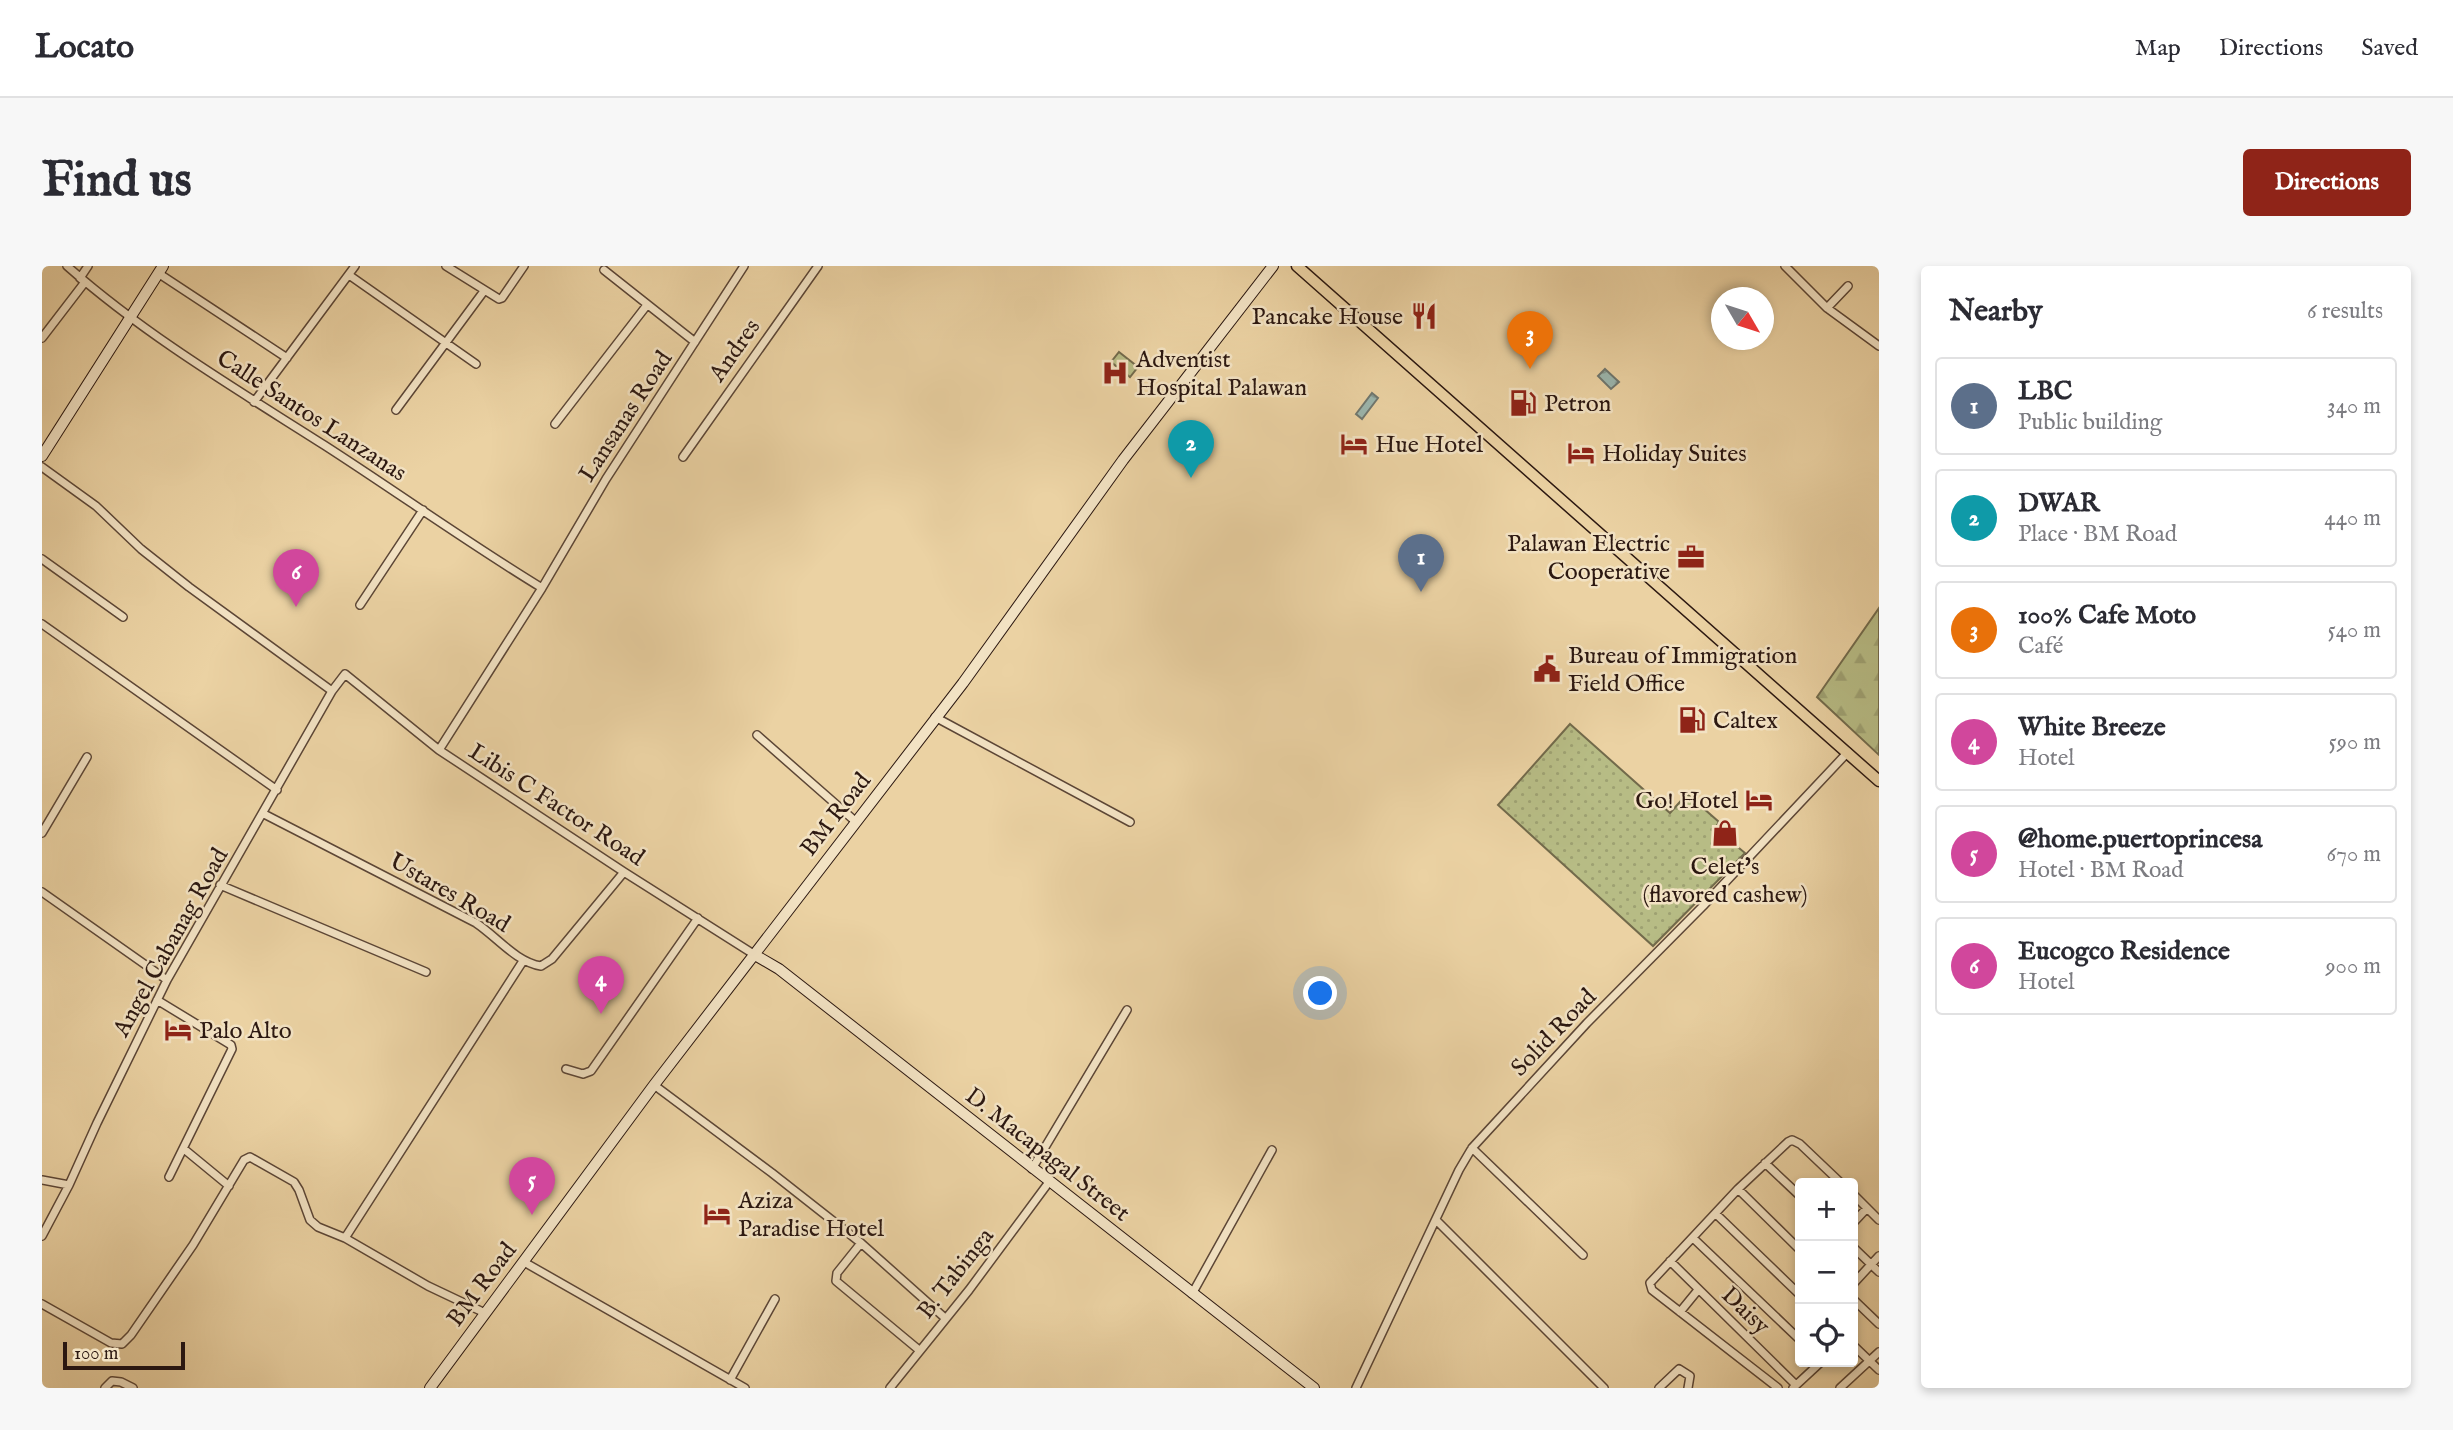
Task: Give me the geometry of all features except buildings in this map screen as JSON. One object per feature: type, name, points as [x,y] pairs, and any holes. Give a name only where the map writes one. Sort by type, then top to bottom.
[{"type":"main road","points":[[1297,266],[1879,781]]},
{"type":"street","name":"Calle Santos Lanzanas","points":[[66,266],[130,317],[254,402],[423,510],[474,547],[542,588]]},
{"type":"street","points":[[42,338],[83,280],[88,266]]},
{"type":"street","points":[[446,266],[496,298],[502,298],[524,266]]},
{"type":"street","name":"Lansanas Road","points":[[439,750],[542,588],[606,479],[744,266]]},
{"type":"street","name":"Andres","points":[[683,457],[818,266]]},
{"type":"street","name":"BM Road","points":[[430,1388],[654,1085],[935,717],[1123,460],[1273,266]]},
{"type":"street","points":[[1787,267],[1827,308],[1879,346]]},
{"type":"street","points":[[254,402],[352,269],[445,344],[476,364]]},
{"type":"street","points":[[42,456],[160,270],[287,358]]},
{"type":"street","points":[[604,270],[695,342]]},
{"type":"street","points":[[1827,308],[1848,286]]},
{"type":"street","points":[[396,410],[484,291]]},
{"type":"street","points":[[555,424],[648,305]]},
{"type":"street","points":[[42,467],[96,506],[141,549],[189,587],[332,691]]},
{"type":"street","points":[[360,606],[423,510]]},
{"type":"street","points":[[42,559],[123,617]]},
{"type":"street","points":[[42,624],[277,790]]},
{"type":"street","name":"Angel Cabanag Road","points":[[42,1236],[167,980],[332,691],[345,674]]},
{"type":"street","name":"Libis C Factor Road","points":[[345,674],[439,750],[624,872],[755,954]]},
{"type":"street","points":[[935,717],[1130,822]]},
{"type":"street","points":[[757,735],[855,821]]},
{"type":"street","name":"Solid Road","points":[[1356,1388],[1472,1148],[1587,1023],[1703,906],[1848,752]]},
{"type":"street","points":[[42,833],[87,757]]},
{"type":"street","name":"Ustares Road","points":[[264,814],[475,923],[523,961],[541,966],[547,964],[624,872]]},
{"type":"street","points":[[220,885],[426,972]]},
{"type":"street","points":[[42,892],[167,980]]},
{"type":"street","points":[[565,1069],[583,1074],[592,1071],[698,918]]},
{"type":"street","name":"D. Macapagal Street","points":[[755,954],[779,969],[1314,1388]]},
{"type":"street","points":[[345,1238],[523,961]]},
{"type":"street","points":[[157,1000],[231,1045],[232,1049],[169,1177]]},
{"type":"street","points":[[1032,1169],[1127,1010]]},
{"type":"street","points":[[654,1085],[861,1243],[945,1318]]},
{"type":"street","points":[[1778,1388],[1652,1290],[1650,1285],[1738,1189],[1792,1140],[1800,1144],[1836,1178]]},
{"type":"street","points":[[1472,1148],[1583,1255]]},
{"type":"street","points":[[184,1149],[229,1186]]},
{"type":"street","points":[[1192,1294],[1272,1150]]},
{"type":"street","points":[[42,1304],[111,1343],[122,1344],[193,1245],[244,1160],[253,1157],[294,1182],[313,1223],[345,1238],[428,1286],[485,1313]]},
{"type":"street","points":[[1765,1163],[1795,1191]]},
{"type":"street","points":[[42,1181],[69,1185]]},
{"type":"street","name":"B. Tabinga","points":[[890,1388],[969,1290],[1048,1181]]},
{"type":"street","points":[[1738,1189],[1795,1245]]},
{"type":"street","points":[[1858,1199],[1879,1220]]},
{"type":"street","points":[[1858,1218],[1867,1208]]},
{"type":"street","points":[[1716,1214],[1795,1289]]},
{"type":"street","points":[[1436,1220],[1604,1388]]},
{"type":"street","points":[[1693,1238],[1795,1335]]},
{"type":"street","points":[[861,1243],[837,1273],[836,1281],[919,1350]]},
{"type":"street","points":[[1858,1252],[1879,1272]]},
{"type":"street","points":[[1858,1278],[1879,1256]]},
{"type":"street","name":"Daisy","points":[[1670,1261],[1794,1386]]},
{"type":"street","points":[[524,1262],[745,1388]]},
{"type":"street","points":[[1680,1312],[1698,1290]]},
{"type":"street","points":[[730,1380],[775,1299]]},
{"type":"street","points":[[1858,1304],[1879,1324]]},
{"type":"street","points":[[1858,1350],[1879,1370]]},
{"type":"street","points":[[1840,1388],[1879,1353]]},
{"type":"street","points":[[1794,1386],[1815,1367]]},
{"type":"street","points":[[1659,1388],[1679,1369],[1690,1376],[1688,1388]]},
{"type":"street","points":[[105,1388],[112,1381],[133,1388]]},
{"type":"green space","points":[[1119,352],[1138,367],[1130,377],[1111,362]]},
{"type":"green space","points":[[1879,608],[1879,755],[1817,697]]},
{"type":"green space","points":[[1570,724],[1670,813],[1687,794],[1719,822],[1715,828],[1745,853],[1653,946],[1498,805]]},
{"type":"water","points":[[1605,369],[1619,382],[1611,389],[1598,376]]},
{"type":"water","points":[[1372,393],[1378,398],[1362,419],[1356,414]]},
{"type":"place","name":"Pancake House","points":[[1424,316]]},
{"type":"place","name":"100% Cafe Moto","points":[[1530,369]]},
{"type":"place","name":"Adventist Hospital Palawan","points":[[1115,373]]},
{"type":"place","name":"Petron","points":[[1523,403]]},
{"type":"place","name":"Hue Hotel","points":[[1354,444]]},
{"type":"place","name":"Holiday Suites","points":[[1581,453]]},
{"type":"place","name":"DWAR","points":[[1191,478]]},
{"type":"place","name":"Palawan Electric Cooperative","points":[[1691,557]]},
{"type":"place","name":"LBC","points":[[1421,592]]},
{"type":"place","name":"Eucogco Residence","points":[[296,607]]},
{"type":"place","name":"Bureau of Immigration Field Office","points":[[1547,669]]},
{"type":"place","name":"Caltex","points":[[1692,720]]},
{"type":"place","name":"Go! Hotel","points":[[1759,800]]},
{"type":"place","name":"Celet's (flavored cashew)","points":[[1725,833]]},
{"type":"place","name":"White Breeze","points":[[601,1014]]},
{"type":"place","name":"Palo Alto","points":[[178,1030]]},
{"type":"place","name":"Aziza Paradise Hotel","points":[[717,1214]]},
{"type":"place","name":"@home.puertoprincesa","points":[[532,1215]]}]
